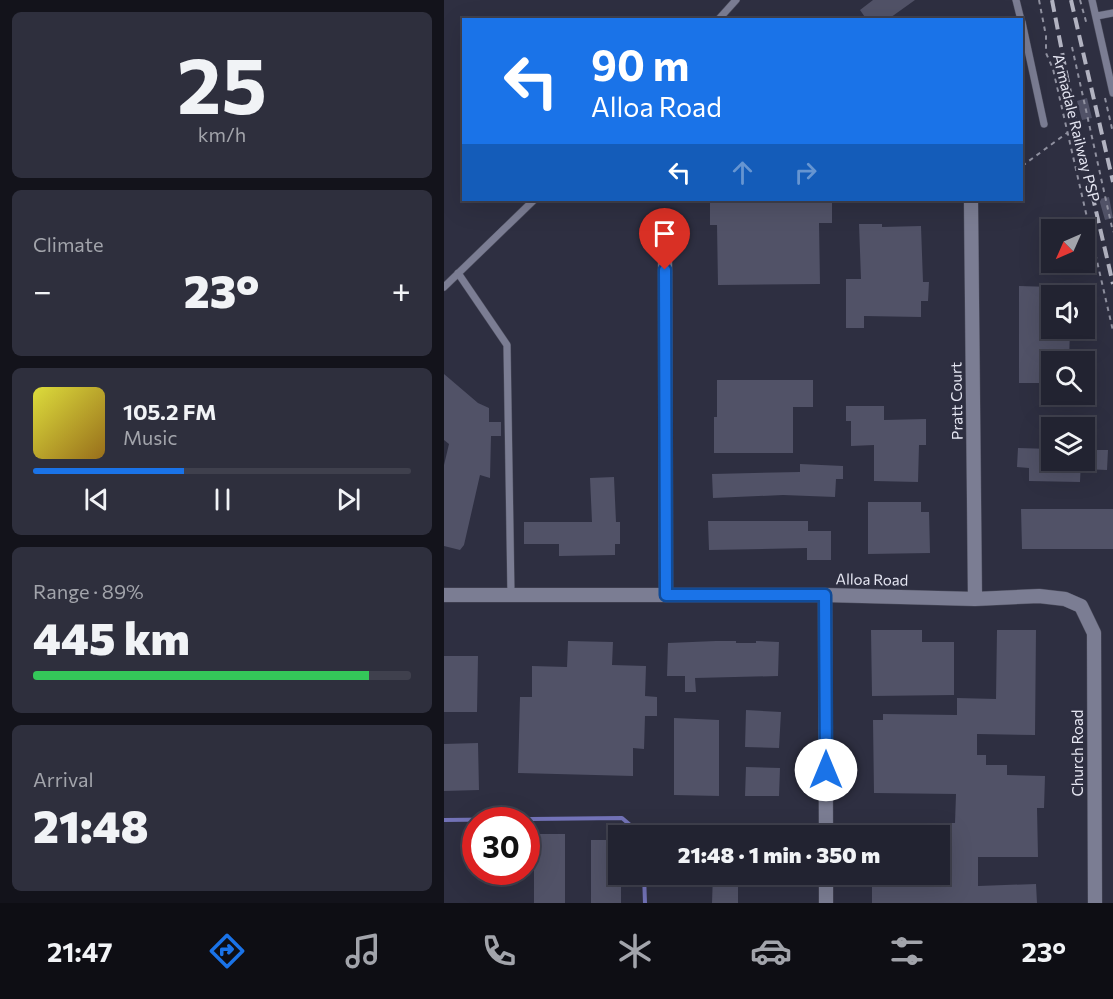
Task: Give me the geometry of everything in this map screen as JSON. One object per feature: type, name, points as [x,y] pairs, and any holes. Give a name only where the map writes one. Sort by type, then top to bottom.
[{"type":"street","name":"Pratt Court","points":[[971,202],[975,599]]},
{"type":"street","points":[[665,247],[666,595]]},
{"type":"street","name":"Alloa Road","points":[[444,595],[825,595],[975,599],[1039,596],[1065,599],[1081,606]]},
{"type":"street","points":[[825,595],[826,825]]},
{"type":"street","name":"Church Road","points":[[1081,606],[1094,633],[1095,903]]},
{"type":"street","points":[[826,885],[826,903]]},
{"type":"lane","points":[[720,18],[736,0]]},
{"type":"lane","points":[[1016,0],[1020,18]]},
{"type":"lane","points":[[1092,0],[1113,93]]},
{"type":"lane","points":[[1097,16],[1113,12]]},
{"type":"lane","points":[[1023,30],[1044,124]]},
{"type":"lane","points":[[444,287],[533,201]]},
{"type":"lane","points":[[458,273],[507,345],[511,595]]},
{"type":"path","name":"Armadale Railway PSP","points":[[1039,0],[1046,36],[1046,53],[1053,69],[1113,331]]},
{"type":"path","points":[[1072,47],[1113,232]]},
{"type":"path","points":[[1023,165],[1067,133]]},
{"type":"building","points":[[873,0],[915,0],[890,18],[866,18],[860,10]]},
{"type":"building","points":[[1087,98],[1092,118],[1082,120],[1077,101]]},
{"type":"building","points":[[1109,197],[1113,218],[1105,220],[1099,199]]},
{"type":"building","points":[[710,201],[832,201],[832,223],[819,223],[820,284],[718,285],[717,225],[710,225]]},
{"type":"building","points":[[859,224],[882,224],[882,227],[921,226],[923,282],[929,282],[928,301],[921,301],[921,317],[864,316],[864,328],[846,328],[846,279],[861,279]]},
{"type":"building","points":[[1019,286],[1041,287],[1041,339],[1070,339],[1069,351],[1041,351],[1041,383],[1019,383]]},
{"type":"building","points":[[444,374],[478,403],[489,408],[489,422],[501,422],[501,436],[491,436],[490,478],[480,475],[464,545],[460,550],[444,546],[444,465],[449,444],[444,440]]},
{"type":"building","points":[[717,380],[813,380],[813,407],[793,407],[793,453],[714,453]]},
{"type":"building","points":[[846,406],[884,406],[884,420],[926,419],[926,445],[919,445],[918,482],[874,481],[874,445],[851,446],[851,421],[846,421]]},
{"type":"building","points":[[1018,448],[1041,449],[1041,471],[1080,471],[1080,482],[1029,481],[1029,468],[1017,467]]},
{"type":"building","points":[[1095,450],[1108,450],[1107,470],[1095,469]]},
{"type":"building","points":[[800,464],[843,466],[843,479],[836,479],[835,497],[783,495],[713,498],[712,474],[800,472]]},
{"type":"building","points":[[614,477],[616,522],[620,522],[620,544],[615,544],[615,555],[559,556],[559,544],[524,544],[524,522],[592,522],[590,478]]},
{"type":"building","points":[[868,502],[921,502],[921,512],[929,512],[930,553],[868,554]]},
{"type":"building","points":[[1021,509],[1113,509],[1113,549],[1022,549]]},
{"type":"building","points":[[708,521],[808,521],[808,531],[831,531],[831,560],[807,560],[807,548],[709,550]]},
{"type":"building","points":[[871,630],[922,630],[922,642],[954,642],[954,695],[872,696]]},
{"type":"building","points":[[997,630],[1036,630],[1035,735],[977,734],[977,755],[986,755],[986,765],[1007,765],[1007,775],[1045,776],[1044,808],[1037,808],[1038,857],[978,857],[978,886],[1036,884],[1037,903],[872,903],[872,885],[950,885],[950,825],[930,825],[930,823],[955,823],[956,794],[874,793],[873,720],[883,720],[883,714],[957,715],[957,698],[996,699]]},
{"type":"building","points":[[568,641],[613,642],[612,665],[646,666],[645,696],[657,697],[657,716],[645,716],[644,749],[633,748],[633,776],[518,773],[520,697],[532,697],[532,666],[567,667]]},
{"type":"building","points":[[779,642],[778,676],[695,678],[696,692],[685,692],[685,676],[667,676],[668,643]]},
{"type":"building","points":[[444,656],[478,656],[477,712],[444,712]]},
{"type":"building","points":[[746,710],[781,712],[779,748],[745,747]]},
{"type":"building","points":[[674,718],[719,720],[719,796],[674,795]]},
{"type":"building","points":[[478,743],[479,790],[444,791],[444,744]]},
{"type":"building","points":[[746,767],[780,768],[779,796],[745,796]]},
{"type":"building","points":[[540,834],[565,834],[565,903],[534,903],[534,885],[540,885]]},
{"type":"building","points":[[591,840],[608,840],[608,885],[621,885],[621,903],[591,903]]},
{"type":"building","points":[[713,885],[738,885],[738,903],[712,903]]},
{"type":"waterway","points":[[444,820],[622,818],[630,825]]},
{"type":"waterway","points":[[644,885],[645,903]]},
{"type":"railway","points":[[1052,0],[1077,129],[1113,284]]},
{"type":"railway","points":[[1071,0],[1113,182]]},
{"type":"route","points":[[665,270],[666,595],[825,595],[826,770]]}]
